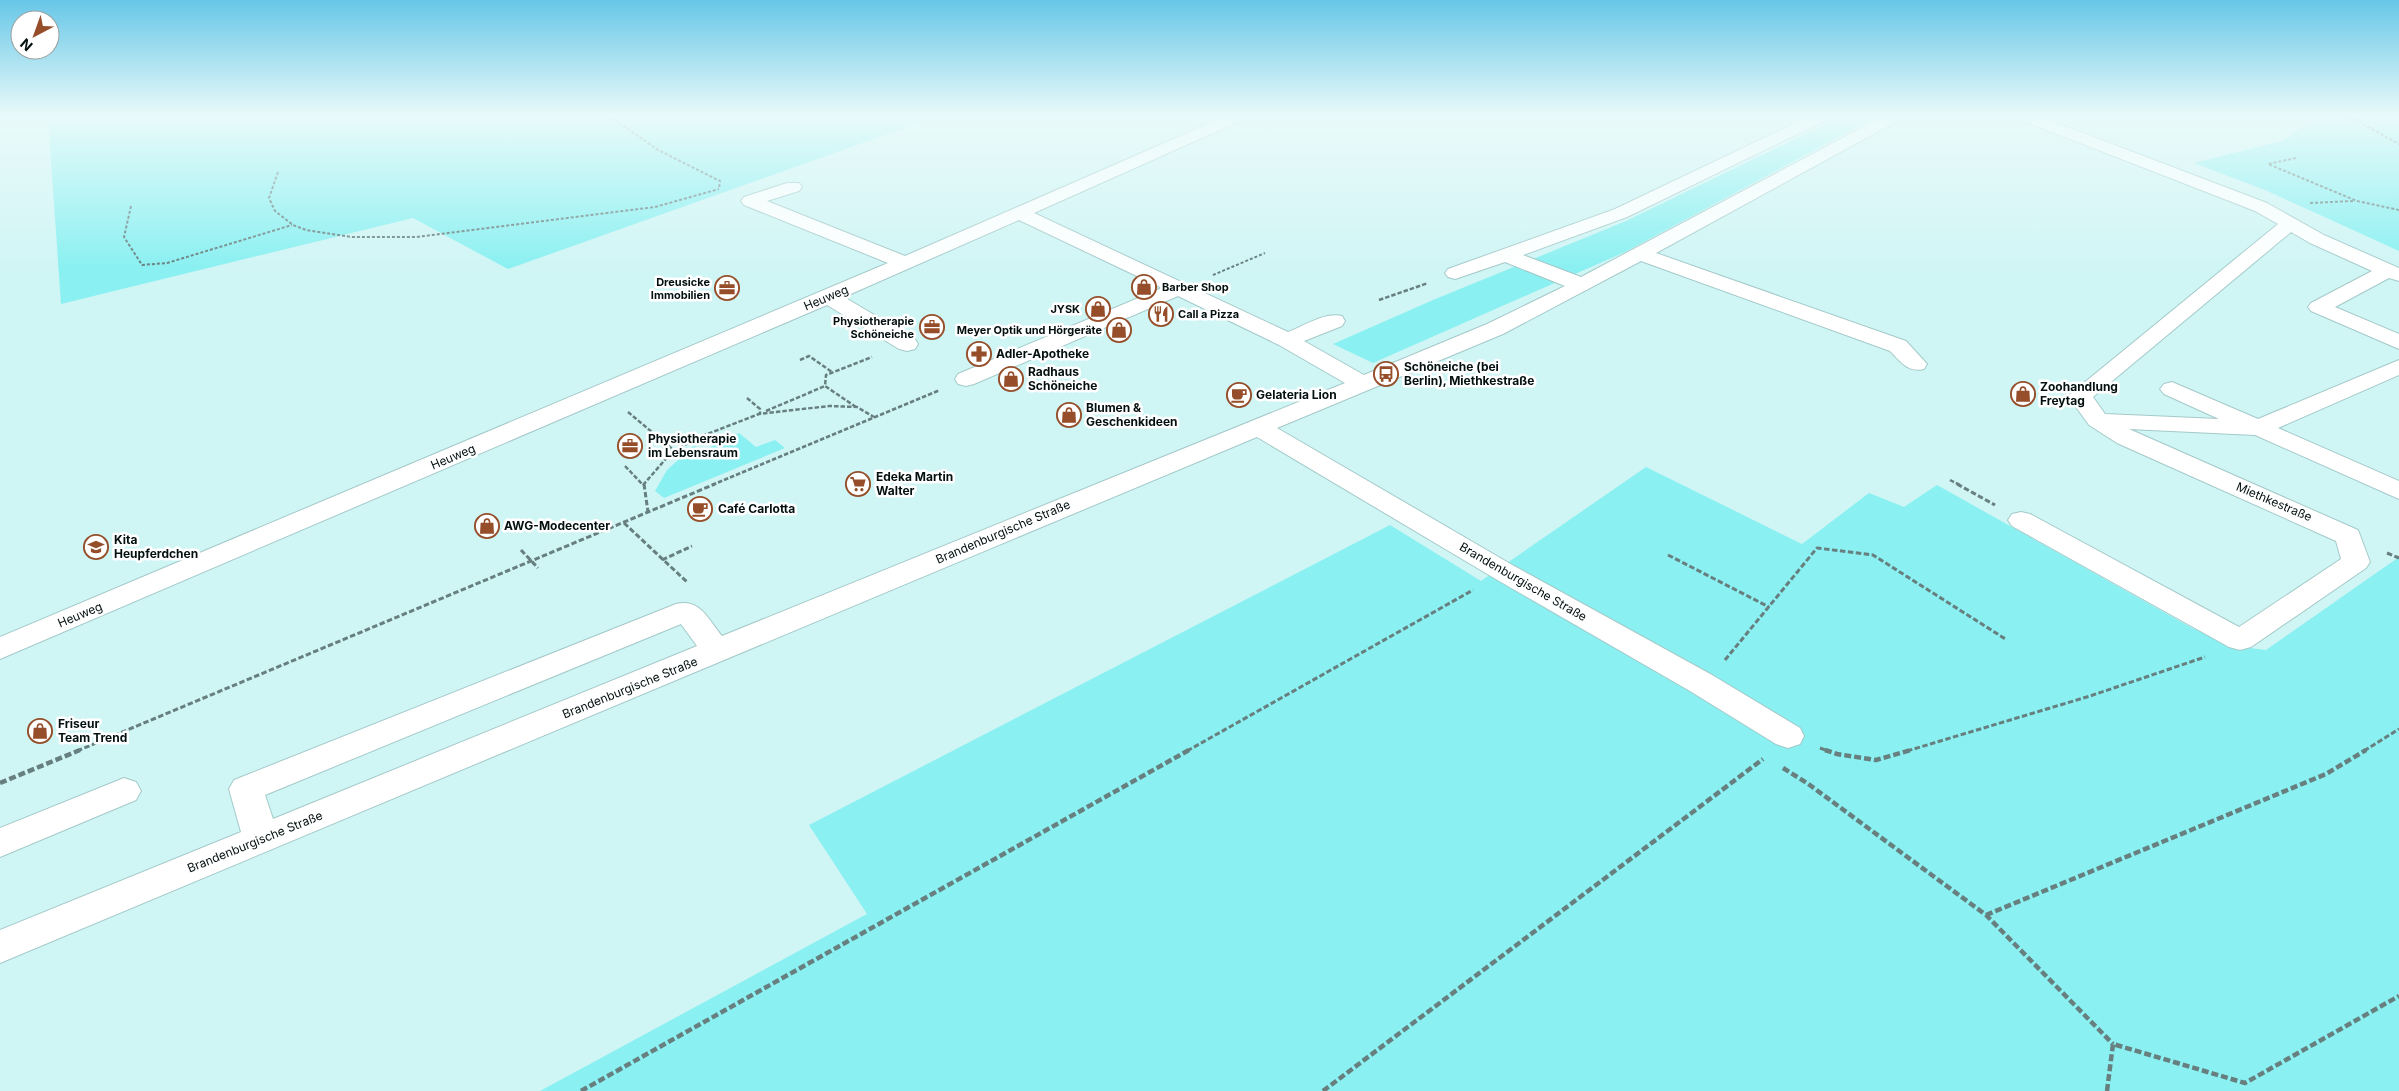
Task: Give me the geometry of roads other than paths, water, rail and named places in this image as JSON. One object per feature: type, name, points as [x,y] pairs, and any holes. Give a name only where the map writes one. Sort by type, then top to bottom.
[{"type":"street","name":"Heuweg","points":[[0,649],[829,297],[1124,168]]},
{"type":"street","points":[[1454,273],[1621,213],[1714,168]]},
{"type":"street","name":"Brandenburgische Straße","points":[[0,947],[718,652],[989,537],[1494,329],[1640,254],[1793,168]]},
{"type":"street","points":[[2161,168],[2262,206],[2290,224],[2393,273]]},
{"type":"street","points":[[793,187],[750,201],[905,263]]},
{"type":"street","points":[[1022,214],[1064,232],[1287,340],[1362,383]]},
{"type":"street","name":"Miethkestraße","points":[[2021,520],[2240,640],[2356,562],[2348,536],[2126,438],[2097,420],[2080,396],[2290,224]]},
{"type":"street","points":[[1640,254],[1898,346],[1916,364]]},
{"type":"street","points":[[1505,255],[1582,285]]},
{"type":"street","points":[[2393,273],[2318,307],[2399,342]]},
{"type":"street","points":[[966,379],[1180,288]]},
{"type":"street","points":[[829,297],[907,344]]},
{"type":"street","points":[[1287,340],[1334,321]]},
{"type":"street","points":[[2097,420],[2257,428],[2399,367]]},
{"type":"street","points":[[2172,389],[2399,492]]},
{"type":"street","name":"Brandenburgische Straße","points":[[1258,427],[1504,572],[1702,683],[1788,736]]},
{"type":"street","points":[[261,839],[246,789],[686,611],[718,652]]},
{"type":"street","points":[[0,843],[124,791]]},
{"type":"place","name":"Barber Shop","points":[[1144,287]]},
{"type":"place","name":"Dreusicke Immobilien","points":[[727,288]]},
{"type":"place","name":"JYSK","points":[[1098,309]]},
{"type":"place","name":"Call a Pizza","points":[[1161,314]]},
{"type":"place","name":"Physiotherapie Schöneiche","points":[[932,327]]},
{"type":"place","name":"Meyer Optik und Hörgeräte","points":[[1119,330]]},
{"type":"place","name":"Adler-Apotheke","points":[[979,354]]},
{"type":"place","name":"Schöneiche (bei Berlin), Miethkestraße","points":[[1386,374]]},
{"type":"place","name":"Radhaus Schöneiche","points":[[1011,379]]},
{"type":"place","name":"Zoohandlung Freytag","points":[[2023,394]]},
{"type":"place","name":"Gelateria Lion","points":[[1239,395]]},
{"type":"place","name":"Blumen & Geschenkideen","points":[[1069,415]]},
{"type":"place","name":"Physiotherapie im Lebensraum","points":[[630,446]]},
{"type":"place","name":"Edeka Martin Walter","points":[[858,484]]},
{"type":"place","name":"Café Carlotta","points":[[700,509]]},
{"type":"place","name":"AWG-Modecenter","points":[[487,526]]},
{"type":"place","name":"Kita Heupferdchen","points":[[96,547]]},
{"type":"place","name":"Friseur Team Trend","points":[[40,731]]}]
